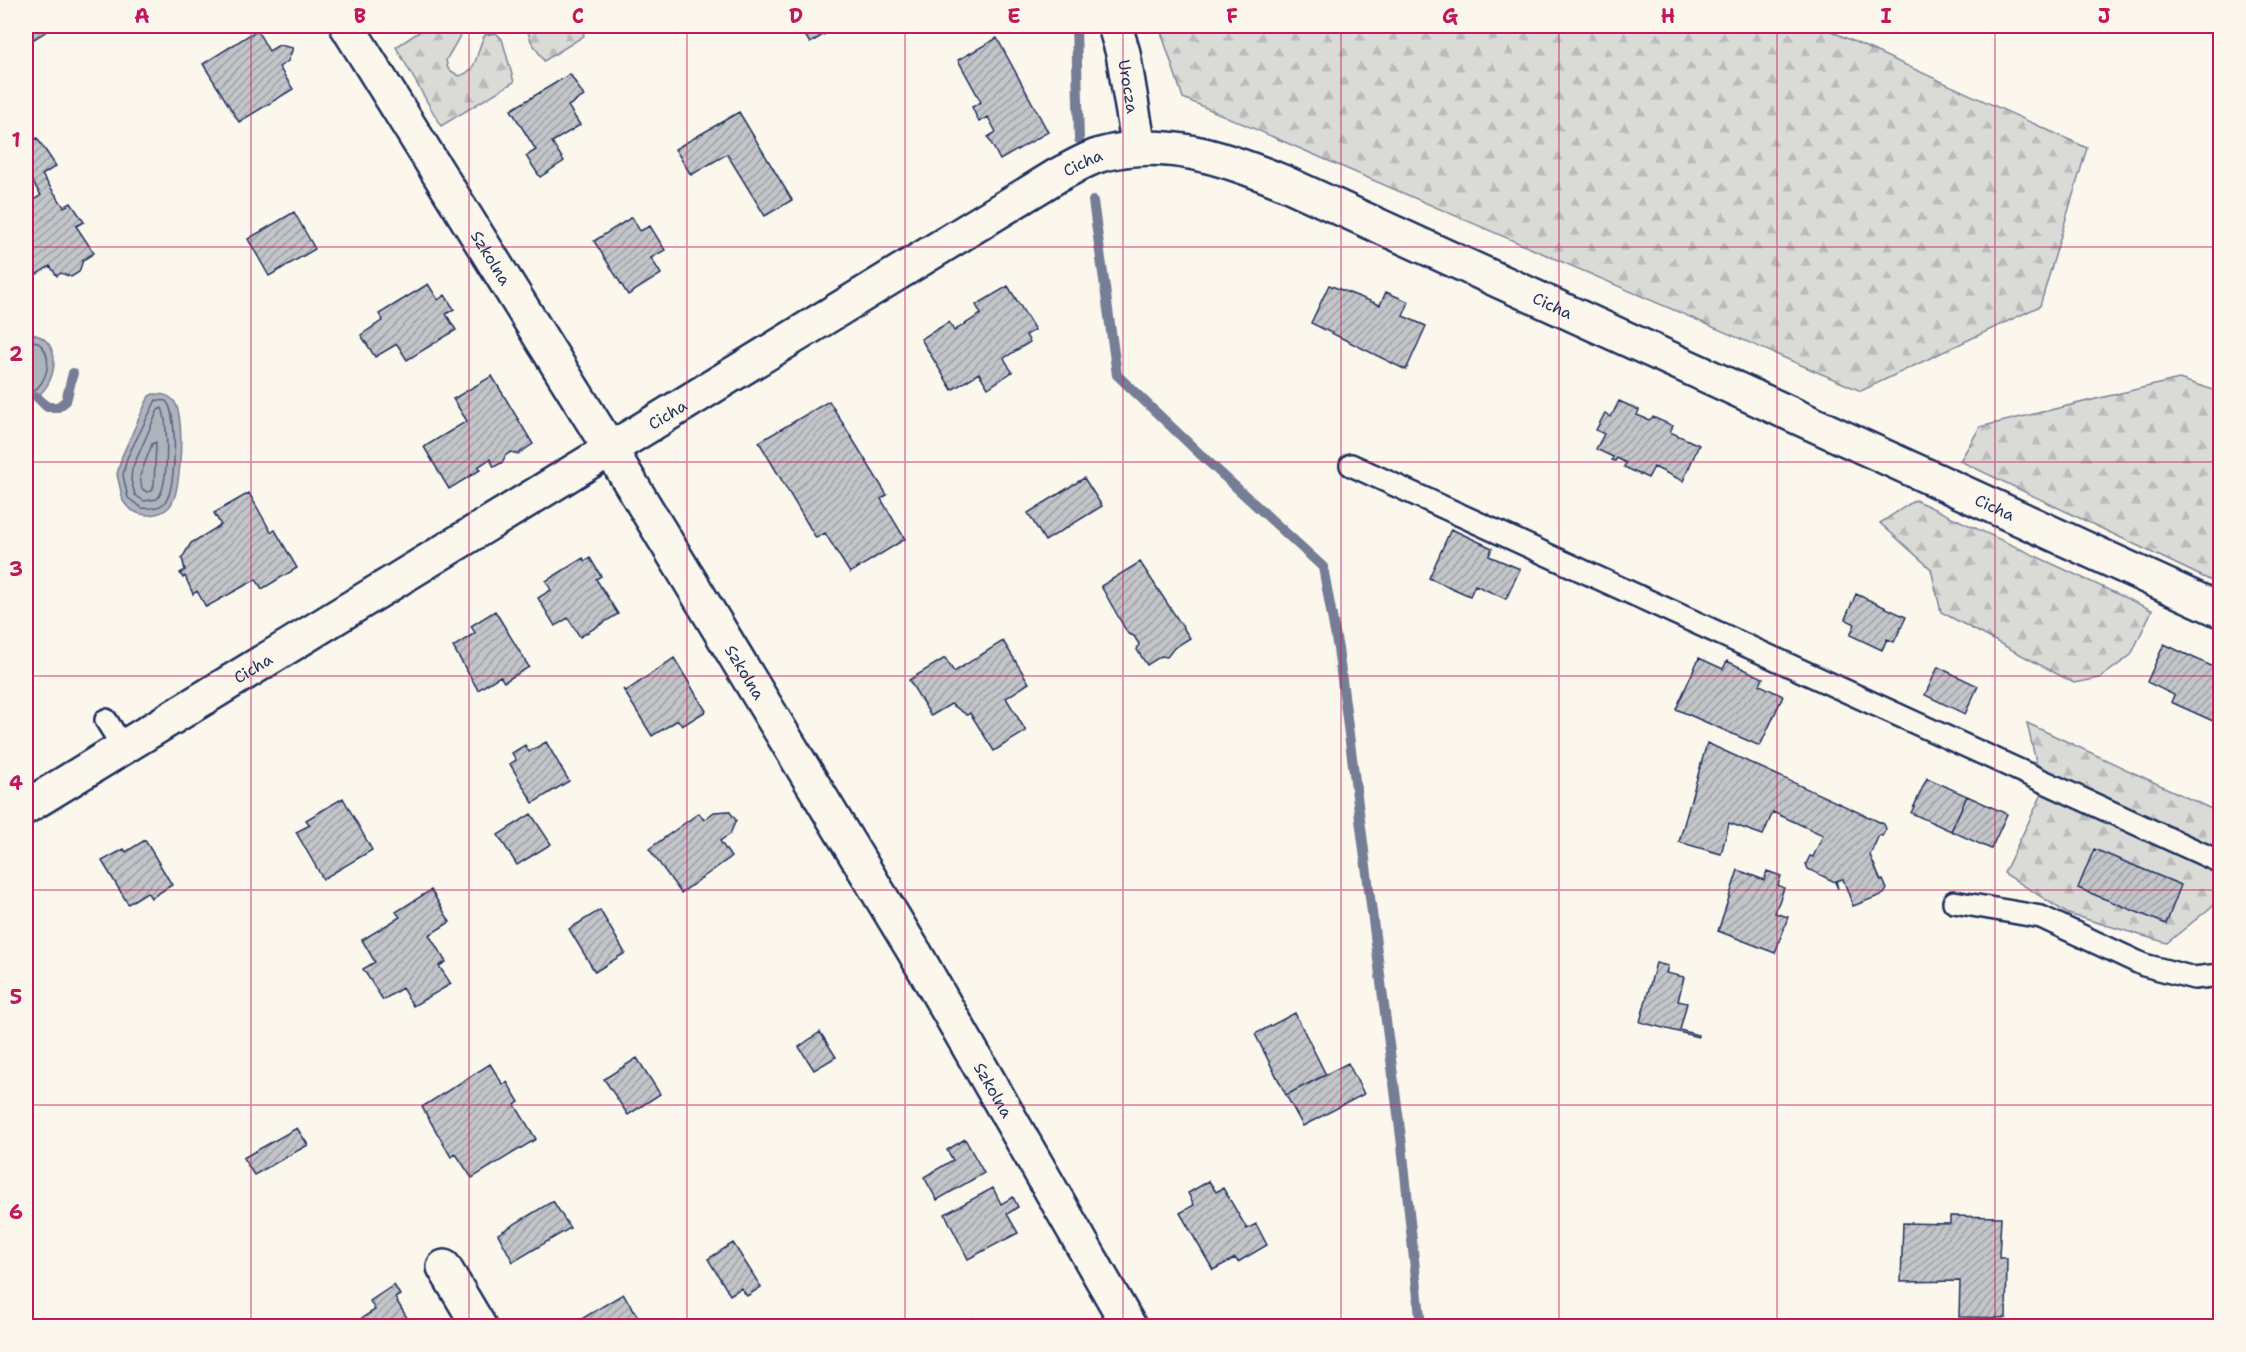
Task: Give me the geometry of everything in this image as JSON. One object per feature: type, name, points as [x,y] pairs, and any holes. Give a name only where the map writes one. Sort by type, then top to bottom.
[{"type":"street","name":"Szkolna","points":[[347,26],[610,449],[915,953],[1129,1326]]},
{"type":"street","name":"Urocza","points":[[1115,26],[1123,53],[1139,148]]},
{"type":"street","name":"Cicha","points":[[26,807],[1058,174],[1099,155],[1139,148],[1190,150],[1237,163],[1275,179],[2220,610]]},
{"type":"street","points":[[444,1267],[479,1326]]},
{"type":"lane","points":[[1351,465],[2220,862]]},
{"type":"lane","points":[[106,720],[123,747]]},
{"type":"lane","points":[[1954,902],[2041,917],[2144,965],[2194,978],[2220,975]]},
{"type":"green space","points":[[428,26],[457,26],[460,36],[446,60],[448,69],[459,76],[474,65],[485,35],[496,33],[502,39],[514,82],[441,126],[396,47]]},
{"type":"green space","points":[[526,26],[582,26],[584,36],[544,61],[531,41]]},
{"type":"green space","points":[[1159,26],[1820,26],[2087,148],[2040,306],[1861,391],[1183,98]]},
{"type":"green space","points":[[2179,379],[2220,392],[2220,585],[1960,461],[1980,427]]},
{"type":"green space","points":[[1915,500],[2152,610],[2131,655],[2100,678],[2074,683],[1941,612],[1931,569],[1880,523]]},
{"type":"green space","points":[[2027,723],[2220,813],[2220,893],[2216,903],[2167,943],[2068,914],[2004,873],[2043,792]]},
{"type":"water","points":[[26,333],[40,337],[49,344],[54,367],[45,389],[36,397],[26,401]]},
{"type":"water","points":[[153,394],[169,397],[174,401],[177,409],[181,435],[180,466],[176,493],[171,505],[161,512],[146,515],[130,509],[125,504],[117,474],[122,456],[149,396]]},
{"type":"building","points":[[26,26],[55,26],[26,44]]},
{"type":"building","points":[[799,26],[838,26],[810,43]]},
{"type":"building","points":[[257,30],[269,51],[279,45],[293,48],[288,61],[279,67],[293,89],[239,122],[203,64]]},
{"type":"building","points":[[997,38],[1048,132],[1000,160],[988,137],[996,132],[988,117],[979,122],[972,107],[981,102],[958,60]]},
{"type":"building","points":[[570,74],[584,96],[568,106],[580,125],[552,142],[564,161],[540,177],[526,156],[536,150],[511,110]]},
{"type":"building","points":[[739,112],[792,200],[765,216],[727,154],[691,175],[675,149]]},
{"type":"building","points":[[37,138],[56,166],[42,175],[64,207],[71,203],[84,222],[76,226],[94,253],[83,260],[79,272],[71,277],[61,273],[57,276],[50,266],[29,279],[26,274],[26,205],[41,195],[32,181],[27,185],[26,183],[26,146]]},
{"type":"building","points":[[294,212],[315,249],[269,276],[248,239]]},
{"type":"building","points":[[632,217],[640,231],[650,226],[665,250],[651,258],[661,274],[628,295],[594,241]]},
{"type":"building","points":[[428,284],[438,300],[445,295],[454,309],[446,314],[456,330],[407,360],[397,344],[375,357],[361,335],[383,320],[379,314]]},
{"type":"building","points":[[1329,285],[1380,305],[1386,292],[1409,302],[1403,316],[1426,326],[1406,370],[1311,323]]},
{"type":"building","points":[[1008,286],[1035,330],[1026,335],[1030,342],[1004,358],[1012,372],[988,388],[979,373],[952,390],[921,339],[949,322],[954,331],[981,314],[976,305]]},
{"type":"building","points":[[492,376],[533,444],[518,454],[511,452],[505,456],[503,462],[494,467],[490,459],[478,467],[480,470],[449,489],[424,447],[467,421],[453,399]]},
{"type":"building","points":[[829,401],[887,495],[881,499],[905,539],[850,573],[825,533],[816,538],[759,442]]},
{"type":"building","points":[[1619,401],[1639,410],[1637,415],[1649,420],[1653,417],[1673,426],[1670,432],[1699,445],[1683,481],[1654,467],[1648,478],[1624,467],[1626,463],[1617,458],[1615,461],[1612,460],[1613,457],[1596,449],[1604,434],[1596,430],[1605,413],[1611,417]]},
{"type":"building","points":[[1084,478],[1102,506],[1045,541],[1028,513]]},
{"type":"building","points":[[249,493],[271,532],[275,530],[297,568],[262,589],[256,579],[206,607],[197,591],[193,594],[185,576],[183,578],[180,573],[185,570],[182,558],[191,543],[221,525],[214,513]]},
{"type":"building","points":[[1451,529],[1492,548],[1489,556],[1520,569],[1506,599],[1475,585],[1470,596],[1429,578]]},
{"type":"building","points":[[583,558],[585,561],[590,558],[601,576],[596,579],[618,614],[580,637],[568,618],[555,626],[538,598],[551,590],[546,581]]},
{"type":"building","points":[[1140,562],[1190,638],[1174,648],[1167,657],[1161,656],[1147,665],[1137,650],[1139,644],[1134,636],[1128,634],[1101,586]]},
{"type":"building","points":[[1856,594],[1906,617],[1894,642],[1887,639],[1882,650],[1850,635],[1855,624],[1845,619]]},
{"type":"building","points":[[495,611],[529,667],[504,682],[500,676],[478,690],[453,647],[475,633],[471,626]]},
{"type":"building","points":[[1003,641],[1029,683],[1006,698],[1026,731],[994,751],[970,713],[967,715],[951,704],[931,716],[909,680],[945,658],[954,672]]},
{"type":"building","points":[[2164,644],[2220,670],[2220,716],[2217,714],[2213,721],[2171,702],[2174,695],[2147,682]]},
{"type":"building","points":[[674,658],[706,711],[682,726],[678,720],[652,736],[623,689],[626,691]]},
{"type":"building","points":[[1699,658],[1723,669],[1727,661],[1763,678],[1760,685],[1783,696],[1760,746],[1676,709]]},
{"type":"building","points":[[1938,667],[1978,686],[1965,714],[1925,695]]},
{"type":"building","points":[[546,742],[569,781],[533,803],[510,764],[516,760],[512,753],[525,745],[529,752]]},
{"type":"building","points":[[1707,743],[1884,824],[1886,829],[1882,836],[1879,835],[1870,855],[1887,889],[1884,894],[1853,906],[1843,879],[1836,881],[1838,889],[1835,882],[1808,869],[1806,864],[1810,856],[1813,857],[1823,835],[1773,812],[1763,835],[1729,823],[1721,854],[1679,842]]},
{"type":"building","points":[[1927,778],[1967,796],[1951,831],[1911,813]]},
{"type":"building","points":[[1967,796],[2007,814],[1991,849],[1951,831]]},
{"type":"building","points":[[343,798],[372,850],[323,879],[296,832],[310,825],[306,820]]},
{"type":"building","points":[[729,811],[736,820],[730,834],[720,841],[731,857],[681,893],[649,849],[699,813],[704,820],[714,812]]},
{"type":"building","points":[[531,814],[551,844],[517,865],[498,835]]},
{"type":"building","points":[[145,840],[172,885],[151,898],[147,892],[128,904],[102,861],[124,849],[126,852]]},
{"type":"building","points":[[2094,849],[2181,885],[2166,924],[2078,888]]},
{"type":"building","points":[[1738,870],[1764,880],[1767,871],[1781,876],[1778,885],[1784,888],[1775,913],[1788,917],[1775,953],[1718,931]]},
{"type":"building","points":[[431,890],[450,922],[429,935],[446,962],[439,966],[451,984],[413,1006],[402,988],[383,1000],[363,969],[375,962],[362,940],[400,917],[396,912]]},
{"type":"building","points":[[600,910],[625,953],[595,972],[569,929]]},
{"type":"building","points":[[1656,963],[1668,966],[1666,973],[1684,977],[1678,1001],[1687,1003],[1680,1030],[1698,1035],[1698,1037],[1640,1022]]},
{"type":"building","points":[[1295,1013],[1326,1075],[1286,1095],[1255,1034]]},
{"type":"building","points":[[820,1032],[836,1057],[814,1070],[799,1047]]},
{"type":"building","points":[[637,1058],[660,1094],[628,1115],[604,1079]]},
{"type":"building","points":[[1348,1063],[1364,1094],[1303,1126],[1286,1095]]},
{"type":"building","points":[[490,1064],[503,1085],[507,1082],[519,1102],[515,1105],[536,1139],[472,1178],[456,1154],[451,1157],[422,1107]]},
{"type":"building","points":[[297,1128],[308,1145],[254,1175],[243,1158]]},
{"type":"building","points":[[965,1139],[984,1173],[937,1200],[924,1177],[953,1160],[947,1150]]},
{"type":"building","points":[[1209,1181],[1216,1192],[1223,1188],[1247,1229],[1256,1224],[1267,1245],[1238,1262],[1235,1258],[1213,1270],[1180,1213],[1194,1205],[1188,1193]]},
{"type":"building","points":[[993,1188],[1001,1204],[1013,1197],[1018,1207],[1007,1214],[1018,1233],[968,1259],[945,1214]]},
{"type":"building","points":[[553,1201],[570,1228],[513,1262],[498,1234]]},
{"type":"building","points":[[1950,1216],[2001,1217],[1999,1258],[2007,1258],[2006,1318],[1959,1317],[1960,1281],[1901,1282],[1903,1223],[1950,1224]]},
{"type":"building","points":[[733,1243],[761,1287],[747,1296],[741,1288],[730,1295],[708,1259]]},
{"type":"building","points":[[394,1285],[400,1295],[395,1298],[412,1326],[349,1326],[375,1310],[370,1301]]},
{"type":"building","points":[[623,1294],[644,1326],[570,1326]]},
{"type":"building","points":[[974,1318],[979,1326],[961,1326]]},
{"type":"waterway","points":[[1076,26],[1079,139]]},
{"type":"waterway","points":[[1093,201],[1117,375],[1323,567],[1338,649],[1402,1145],[1421,1326]]},
{"type":"waterway","points":[[37,397],[47,407],[58,407],[66,401],[73,373]]}]
